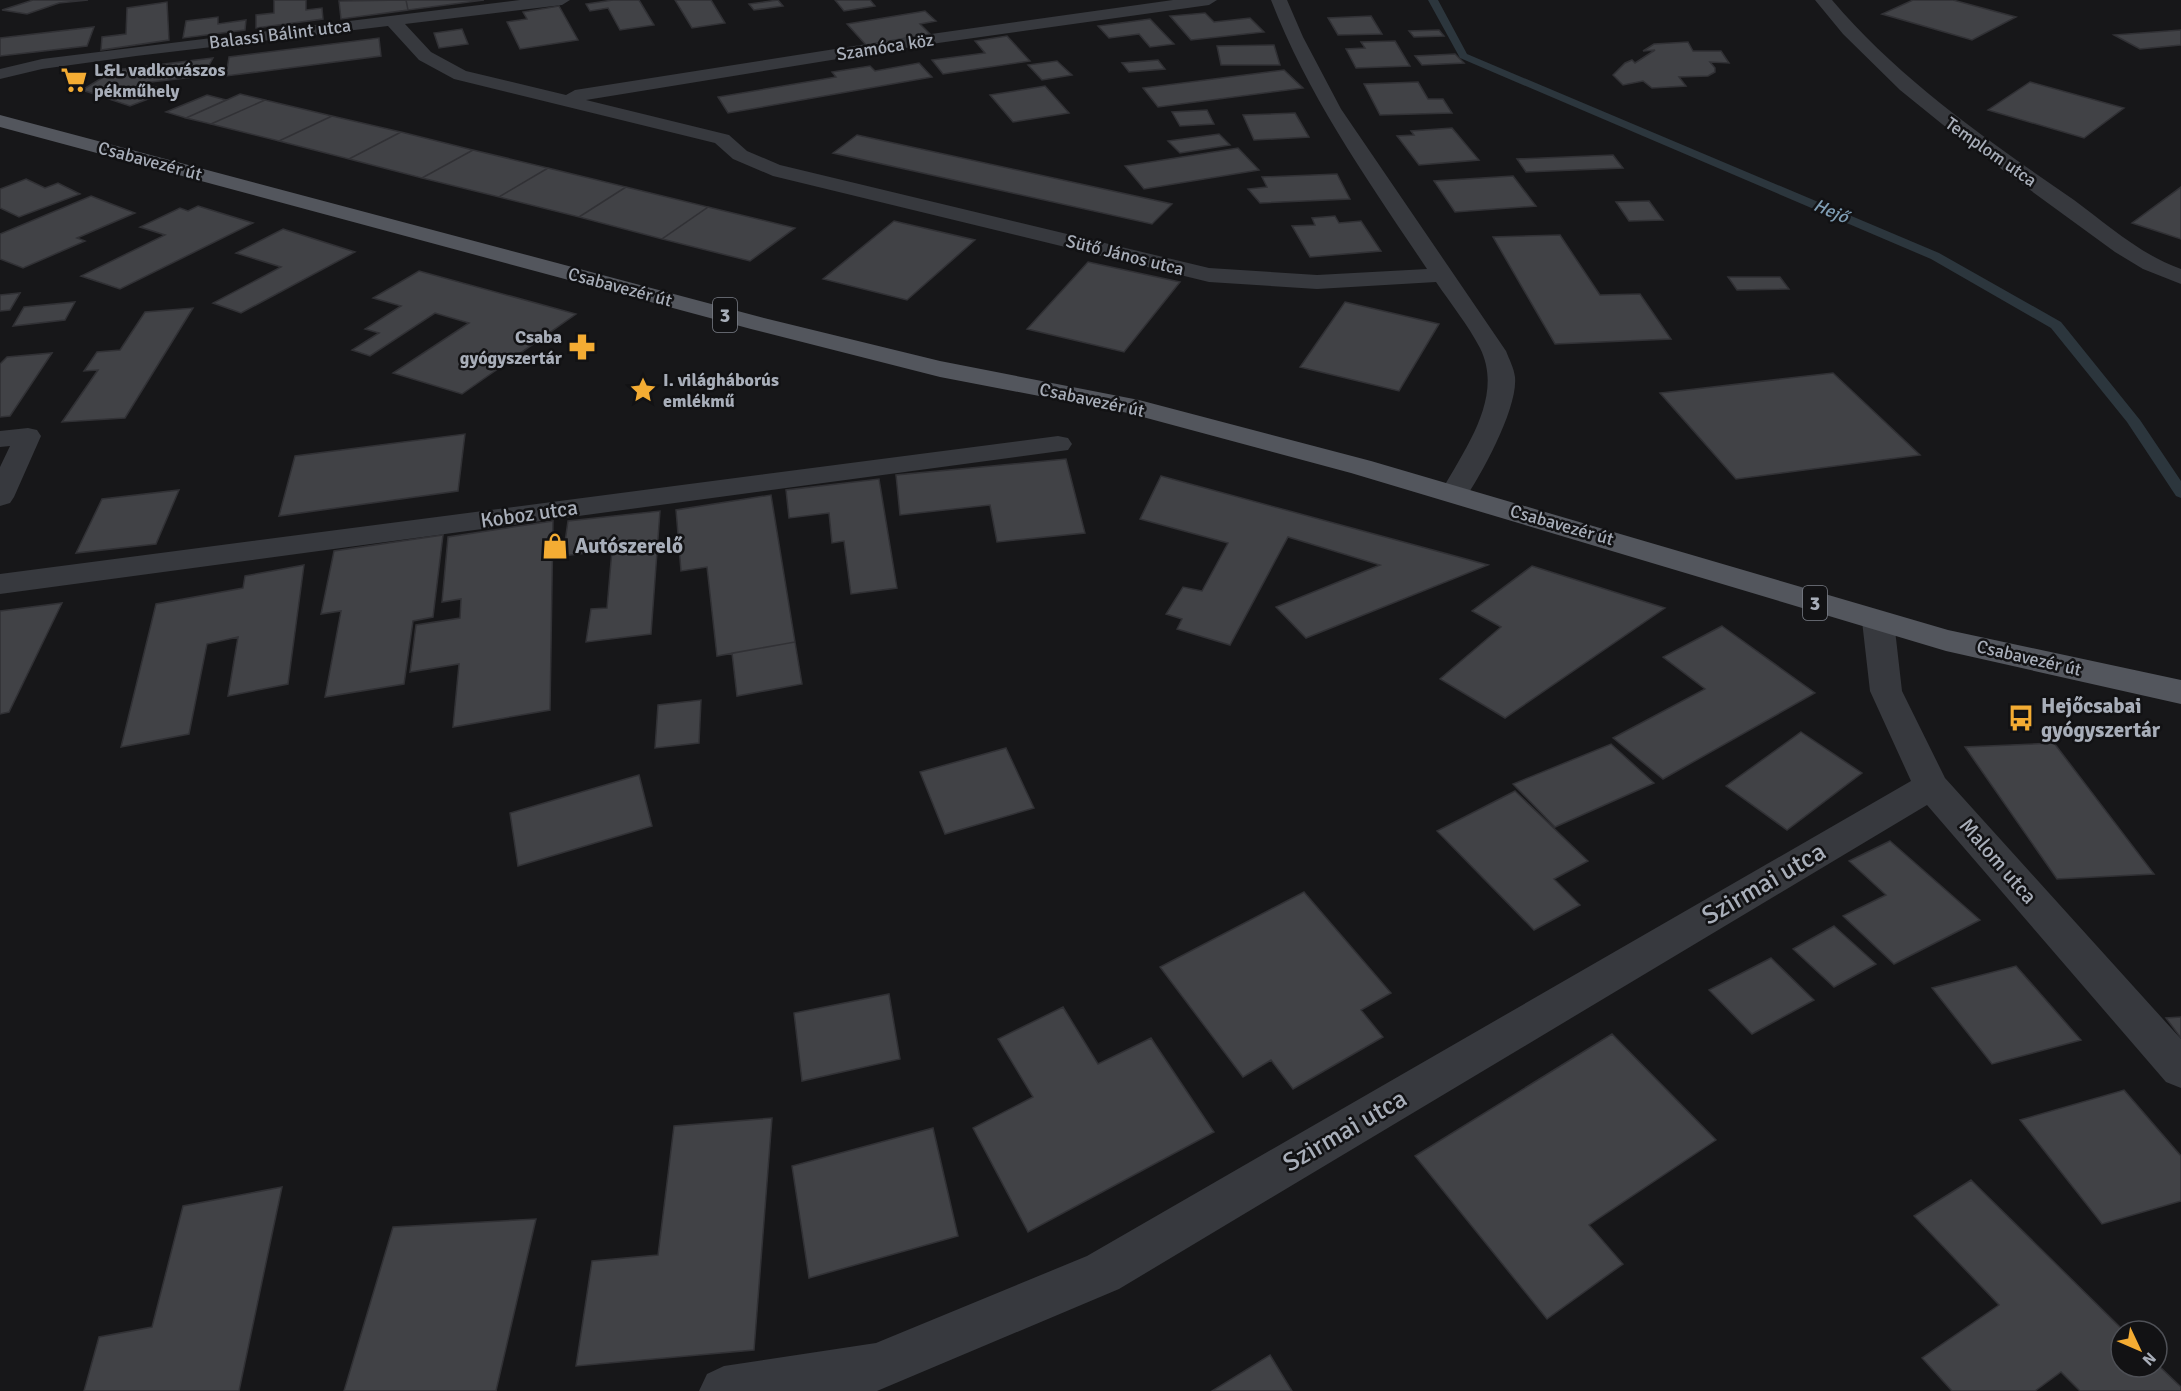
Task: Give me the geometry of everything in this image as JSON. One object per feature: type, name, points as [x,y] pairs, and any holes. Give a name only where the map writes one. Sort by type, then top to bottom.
[{"type":"main road","name":"Csabavezér út","points":[[0,121],[760,324],[940,369],[1130,406],[1454,494],[1878,621],[1957,642],[2181,692]]},
{"type":"street","name":"Balassi Bálint utca","points":[[0,74],[54,63],[562,0]]},
{"type":"street","name":"Szamóca köz","points":[[562,99],[924,40],[1209,0]]},
{"type":"street","points":[[1279,0],[1319,89],[1491,343],[1502,379],[1497,406],[1454,494]]},
{"type":"street","name":"Templom utca","points":[[1823,0],[1841,23],[1938,114],[2121,244],[2170,274],[2181,277]]},
{"type":"street","name":"Szamóca köz","points":[[392,20],[425,56],[460,75],[722,139],[740,155],[773,170],[814,179]]},
{"type":"street","name":"Sütő János utca","points":[[814,179],[1209,275],[1317,282],[1443,275]]},
{"type":"street","points":[[0,439],[28,436],[0,497]]},
{"type":"street","name":"Koboz utca","points":[[0,584],[1058,444]]},
{"type":"street","name":"Malom utca","points":[[1878,621],[1886,691],[1932,786],[2181,1069]]},
{"type":"street","name":"Szirmai utca","points":[[724,1391],[877,1379],[1103,1273],[1932,786]]},
{"type":"building","points":[[33,0],[88,0],[59,3],[27,14],[2,10]]},
{"type":"building","points":[[274,0],[306,0],[306,10],[322,8],[323,19],[256,28],[256,15],[274,13]]},
{"type":"building","points":[[406,0],[408,10],[341,19],[339,1]]},
{"type":"building","points":[[406,0],[484,0],[408,10]]},
{"type":"building","points":[[613,0],[639,0],[654,25],[620,30],[608,8],[590,11],[586,4]]},
{"type":"building","points":[[675,0],[711,0],[725,23],[692,28]]},
{"type":"building","points":[[778,0],[783,6],[754,10],[749,4]]},
{"type":"building","points":[[835,0],[870,0],[875,6],[844,11]]},
{"type":"building","points":[[1913,0],[1953,0],[2016,17],[1972,40],[1882,14]]},
{"type":"building","points":[[167,2],[169,40],[101,50],[102,37],[126,34],[127,8]]},
{"type":"building","points":[[559,6],[578,40],[520,49],[507,22],[527,19],[523,12]]},
{"type":"building","points":[[925,11],[936,21],[920,24],[930,34],[866,45],[847,24]]},
{"type":"building","points":[[1205,13],[1214,22],[1250,18],[1264,32],[1191,40],[1170,16]]},
{"type":"building","points":[[1371,16],[1382,34],[1338,35],[1328,18]]},
{"type":"building","points":[[218,17],[218,24],[246,20],[245,30],[183,38],[186,21]]},
{"type":"building","points":[[1150,19],[1174,44],[1150,47],[1139,34],[1109,38],[1098,26]]},
{"type":"building","points":[[94,27],[87,46],[0,56],[0,38]]},
{"type":"building","points":[[462,29],[468,44],[439,48],[434,33]]},
{"type":"building","points":[[1439,30],[1444,36],[1414,37],[1409,31]]},
{"type":"building","points":[[2181,30],[2181,45],[2140,49],[2114,35]]},
{"type":"building","points":[[1007,36],[1030,61],[943,74],[932,60],[985,53],[975,41]]},
{"type":"building","points":[[379,38],[381,56],[226,76],[229,57]]},
{"type":"building","points":[[1395,41],[1410,66],[1356,68],[1346,49],[1365,48],[1361,42]]},
{"type":"building","points":[[1688,42],[1693,51],[1721,51],[1729,63],[1710,62],[1715,72],[1708,76],[1679,77],[1686,86],[1652,88],[1643,81],[1623,85],[1613,75],[1625,63],[1632,60],[1635,63],[1655,50],[1643,51],[1654,44]]},
{"type":"building","points":[[1274,45],[1280,65],[1221,65],[1217,46]]},
{"type":"building","points":[[1455,54],[1464,63],[1422,65],[1415,56]]},
{"type":"building","points":[[213,58],[203,76],[142,83],[169,91],[130,106],[82,90],[115,70]]},
{"type":"building","points":[[1158,60],[1165,69],[1129,72],[1122,63]]},
{"type":"building","points":[[1057,61],[1072,75],[1042,80],[1028,65]]},
{"type":"building","points":[[919,63],[932,77],[728,113],[718,97],[836,77],[832,72],[870,66],[875,71]]},
{"type":"building","points":[[1284,70],[1303,88],[1158,107],[1143,88]]},
{"type":"building","points":[[1418,82],[1428,99],[1443,99],[1452,113],[1380,115],[1364,84]]},
{"type":"building","points":[[2030,82],[2124,108],[2084,138],[1988,110]]},
{"type":"building","points":[[1045,86],[1069,113],[1013,122],[990,95]]},
{"type":"building","points":[[240,94],[265,100],[211,124],[186,118]]},
{"type":"building","points":[[207,95],[226,100],[186,118],[166,112]]},
{"type":"building","points":[[265,100],[332,116],[279,141],[211,124]]},
{"type":"building","points":[[1207,110],[1214,124],[1180,126],[1172,112]]},
{"type":"building","points":[[1295,113],[1309,137],[1254,140],[1243,115]]},
{"type":"building","points":[[332,116],[401,132],[349,159],[279,141]]},
{"type":"building","points":[[1452,128],[1479,160],[1419,165],[1397,136],[1414,135],[1411,131]]},
{"type":"building","points":[[401,132],[473,150],[422,178],[349,159]]},
{"type":"building","points":[[1219,134],[1230,145],[1180,153],[1168,141]]},
{"type":"building","points":[[857,135],[1172,204],[1152,224],[833,153]]},
{"type":"building","points":[[1238,148],[1259,170],[1144,189],[1125,166]]},
{"type":"building","points":[[473,150],[548,168],[499,197],[422,178]]},
{"type":"building","points":[[1613,155],[1623,168],[1526,172],[1517,159]]},
{"type":"building","points":[[548,168],[626,187],[579,217],[499,197]]},
{"type":"building","points":[[1337,174],[1350,199],[1260,203],[1248,189],[1267,187],[1262,177]]},
{"type":"building","points":[[1513,176],[1536,206],[1455,212],[1434,181]]},
{"type":"building","points":[[26,179],[45,188],[58,183],[80,194],[19,217],[0,208],[0,189]]},
{"type":"building","points":[[626,187],[708,207],[662,239],[579,217]]},
{"type":"building","points":[[2181,187],[2181,239],[2132,223]]},
{"type":"building","points":[[91,196],[135,213],[77,238],[85,241],[23,268],[0,259],[0,234]]},
{"type":"building","points":[[1649,201],[1663,220],[1629,221],[1616,202]]},
{"type":"building","points":[[198,206],[253,223],[120,289],[81,276],[165,235],[140,227],[180,208],[188,211]]},
{"type":"building","points":[[708,207],[795,228],[750,261],[662,239]]},
{"type":"building","points":[[1335,216],[1339,223],[1361,221],[1381,251],[1310,257],[1292,226],[1315,225],[1312,218]]},
{"type":"building","points":[[894,221],[975,240],[907,300],[823,279]]},
{"type":"building","points":[[283,229],[355,252],[241,313],[213,303],[281,267],[236,253]]},
{"type":"building","points":[[1560,235],[1600,295],[1640,294],[1671,339],[1555,344],[1493,237]]},
{"type":"building","points":[[1088,262],[1180,282],[1124,352],[1027,329]]},
{"type":"building","points":[[419,271],[576,314],[462,394],[393,373],[469,323],[435,313],[370,356],[352,350],[379,333],[365,329],[401,306],[373,298]]},
{"type":"building","points":[[1728,277],[1780,277],[1789,289],[1737,290]]},
{"type":"building","points":[[20,293],[10,310],[0,311],[0,295]]},
{"type":"building","points":[[75,302],[65,320],[13,326],[24,307]]},
{"type":"building","points":[[1345,302],[1439,324],[1399,391],[1300,367]]},
{"type":"building","points":[[193,308],[125,418],[62,422],[98,370],[84,371],[97,352],[120,350],[145,312]]},
{"type":"building","points":[[52,353],[10,416],[0,417],[0,364],[7,357]]},
{"type":"building","points":[[1833,373],[1920,455],[1736,479],[1660,393]]},
{"type":"building","points":[[465,434],[458,491],[279,516],[295,456]]},
{"type":"building","points":[[1066,459],[1085,533],[997,542],[990,505],[900,515],[896,475]]},
{"type":"building","points":[[1161,476],[1488,565],[1306,638],[1276,607],[1380,565],[1288,537],[1230,645],[1177,629],[1182,619],[1166,614],[1183,587],[1202,591],[1228,543],[1140,519]]},
{"type":"building","points":[[879,479],[897,588],[851,594],[844,541],[832,543],[829,513],[789,518],[786,490]]},
{"type":"building","points":[[179,490],[156,544],[76,553],[102,499]]},
{"type":"building","points":[[771,495],[795,642],[717,656],[707,567],[681,571],[676,510]]},
{"type":"building","points":[[660,511],[651,634],[586,642],[591,609],[607,608],[612,550],[563,556],[568,521]]},
{"type":"building","points":[[553,521],[550,710],[453,727],[459,664],[410,672],[416,625],[460,618],[461,599],[442,602],[448,537]]},
{"type":"building","points":[[443,535],[433,617],[413,621],[404,684],[325,697],[341,611],[321,614],[334,551]]},
{"type":"building","points":[[304,565],[288,684],[228,696],[238,637],[207,644],[189,734],[121,747],[156,604],[243,588],[245,576]]},
{"type":"building","points":[[1532,566],[1665,608],[1505,718],[1440,679],[1501,627],[1472,611]]},
{"type":"building","points":[[62,603],[9,712],[0,714],[0,611]]},
{"type":"building","points":[[1722,626],[1815,693],[1663,779],[1613,738],[1705,689],[1663,657]]},
{"type":"building","points":[[795,642],[802,684],[737,696],[732,653]]},
{"type":"building","points":[[701,700],[699,743],[655,748],[658,705]]},
{"type":"building","points":[[1801,732],[1862,773],[1787,830],[1726,786]]},
{"type":"building","points":[[2054,743],[2154,874],[2057,879],[1965,747]]},
{"type":"building","points":[[1611,744],[1654,783],[1555,827],[1513,784]]},
{"type":"building","points":[[1006,748],[1034,808],[945,834],[920,772]]},
{"type":"building","points":[[639,775],[652,826],[518,866],[510,813]]},
{"type":"building","points":[[1515,791],[1588,861],[1554,879],[1580,905],[1534,930],[1437,831]]},
{"type":"building","points":[[1890,841],[1980,920],[1894,964],[1843,916],[1886,895],[1849,861]]},
{"type":"building","points":[[1304,892],[1391,993],[1361,1010],[1383,1037],[1293,1089],[1271,1060],[1243,1077],[1160,967]]},
{"type":"building","points":[[1834,926],[1876,964],[1834,987],[1793,949]]},
{"type":"building","points":[[1771,958],[1814,1000],[1752,1034],[1709,990]]},
{"type":"building","points":[[2016,966],[2081,1040],[1992,1064],[1932,988]]},
{"type":"building","points":[[889,994],[900,1059],[802,1081],[794,1013]]},
{"type":"building","points":[[1063,1007],[1098,1064],[1151,1038],[1214,1132],[1028,1232],[973,1128],[1033,1097],[998,1039]]},
{"type":"building","points":[[2181,1017],[2181,1038],[2166,1018]]},
{"type":"building","points":[[1612,1034],[1716,1140],[1589,1225],[1623,1264],[1547,1319],[1415,1156]]},
{"type":"building","points":[[2124,1090],[2181,1156],[2181,1201],[2102,1224],[2020,1120]]},
{"type":"building","points":[[772,1118],[754,1350],[576,1366],[592,1261],[658,1255],[674,1126]]},
{"type":"building","points":[[933,1128],[958,1236],[809,1278],[792,1166]]},
{"type":"building","points":[[1971,1180],[2112,1319],[2109,1319],[2109,1379],[2169,1379],[2169,1376],[2181,1387],[2181,1391],[2080,1391],[2061,1372],[2035,1391],[1952,1391],[1922,1358],[1999,1305],[1914,1216]]},
{"type":"building","points":[[282,1187],[239,1391],[84,1391],[99,1337],[152,1327],[183,1206]]},
{"type":"building","points":[[536,1219],[496,1391],[344,1391],[393,1227]]},
{"type":"building","points":[[1270,1355],[1292,1391],[1212,1391]]},
{"type":"waterway","name":"Hejő","points":[[1433,0],[1463,56],[1935,256],[2056,325],[2133,420],[2181,493]]},
{"type":"place","name":"L&L vadkovászos pékműhely","points":[[74,80]]},
{"type":"place","name":"Csaba gyógyszertár","points":[[582,347]]},
{"type":"place","name":"I. világháborús emlékmű","points":[[643,390]]},
{"type":"place","name":"Autószerelő","points":[[555,546]]},
{"type":"place","name":"Hejőcsabai gyógyszertár","points":[[2021,718]]}]
